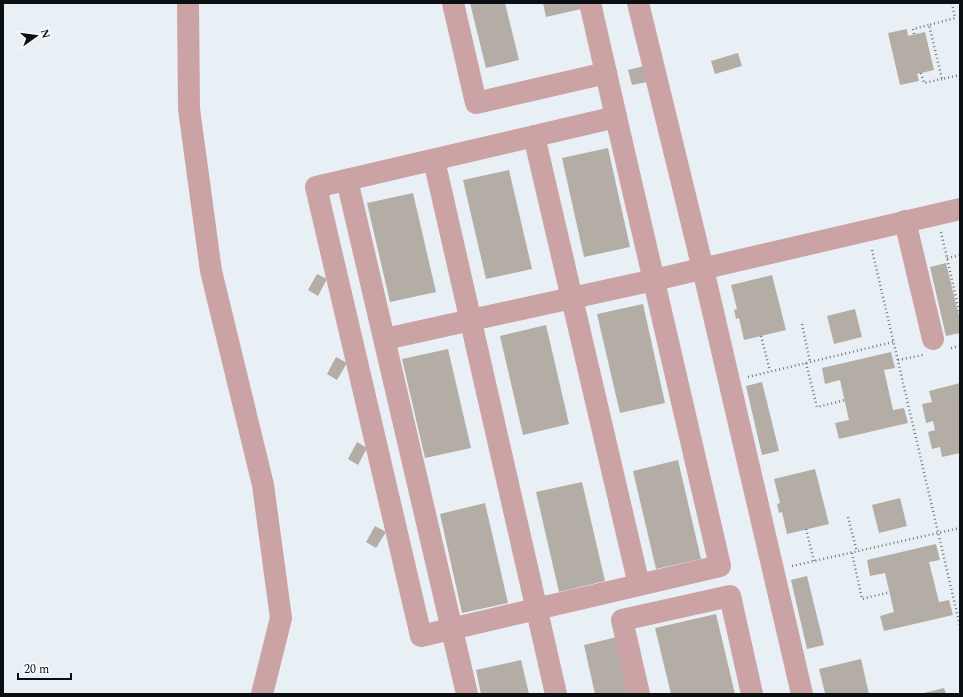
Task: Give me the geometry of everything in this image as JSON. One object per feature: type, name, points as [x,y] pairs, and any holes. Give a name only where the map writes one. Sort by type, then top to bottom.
[{"type":"street","points":[[188,3],[189,108],[211,271],[263,485],[281,618],[262,694]]},
{"type":"street","points":[[453,3],[476,102],[606,72]]},
{"type":"street","points":[[590,3],[720,566],[420,636],[316,187],[616,117]]},
{"type":"street","points":[[638,3],[703,269],[802,694]]},
{"type":"street","points":[[534,136],[639,585]]},
{"type":"street","points":[[434,160],[556,694]]},
{"type":"street","points":[[347,180],[453,628],[467,694]]},
{"type":"street","points":[[385,339],[703,269],[960,209]]},
{"type":"street","points":[[906,221],[933,339]]},
{"type":"street","points":[[639,694],[622,620],[730,596],[752,694]]},
{"type":"path","points":[[914,34],[912,29],[955,18],[952,3]]},
{"type":"path","points":[[929,25],[942,78]]},
{"type":"path","points":[[922,73],[924,83],[960,75]]},
{"type":"path","points":[[940,229],[960,315]]},
{"type":"path","points":[[871,245],[960,626]]},
{"type":"path","points":[[947,258],[960,255]]},
{"type":"path","points":[[956,299],[960,298]]},
{"type":"path","points":[[802,324],[810,362]]},
{"type":"path","points":[[760,336],[770,372]]},
{"type":"path","points":[[748,377],[893,342]]},
{"type":"path","points":[[806,363],[817,407],[845,400]]},
{"type":"path","points":[[848,517],[856,552]]},
{"type":"path","points":[[792,566],[960,528]]},
{"type":"path","points":[[806,529],[814,561]]},
{"type":"path","points":[[852,553],[862,599],[890,592]]},
{"type":"building","points":[[470,3],[505,3],[519,60],[486,68]]},
{"type":"building","points":[[543,3],[580,3],[581,9],[546,17]]},
{"type":"building","points":[[907,29],[908,36],[925,32],[934,70],[917,74],[919,81],[900,85],[888,33]]},
{"type":"building","points":[[738,53],[742,66],[715,74],[711,61]]},
{"type":"building","points":[[644,66],[647,82],[632,85],[628,70]]},
{"type":"building","points":[[608,148],[630,247],[584,257],[562,158]]},
{"type":"building","points":[[509,170],[532,269],[486,279],[463,180]]},
{"type":"building","points":[[413,193],[436,292],[390,302],[367,203]]},
{"type":"building","points":[[946,263],[960,320],[960,333],[946,336],[930,267]]},
{"type":"building","points":[[317,274],[327,279],[318,296],[308,290]]},
{"type":"building","points":[[772,275],[786,330],[744,340],[739,318],[736,319],[734,310],[737,309],[731,285]]},
{"type":"building","points":[[643,304],[665,403],[620,413],[597,314]]},
{"type":"building","points":[[855,309],[862,337],[834,344],[827,316]]},
{"type":"building","points":[[546,325],[569,424],[523,435],[500,336]]},
{"type":"building","points":[[448,349],[471,448],[425,458],[402,359]]},
{"type":"building","points":[[891,352],[895,368],[884,370],[893,410],[904,408],[908,423],[839,439],[835,423],[849,420],[840,380],[825,384],[822,368]]},
{"type":"building","points":[[336,357],[347,363],[337,380],[327,374]]},
{"type":"building","points":[[762,382],[779,451],[762,455],[746,386]]},
{"type":"building","points":[[960,383],[960,453],[942,457],[940,447],[932,449],[928,432],[935,430],[933,421],[926,423],[922,404],[932,402],[929,391]]},
{"type":"building","points":[[357,442],[367,448],[358,465],[348,459]]},
{"type":"building","points":[[678,460],[701,559],[656,569],[633,471]]},
{"type":"building","points":[[815,469],[829,524],[787,534],[782,512],[779,513],[777,504],[780,503],[774,479]]},
{"type":"building","points":[[582,482],[605,581],[559,592],[536,492]]},
{"type":"building","points":[[900,498],[907,526],[879,533],[872,505]]},
{"type":"building","points":[[485,503],[508,603],[462,613],[440,514]]},
{"type":"building","points":[[375,526],[386,532],[376,548],[366,542]]},
{"type":"building","points":[[936,544],[940,560],[929,562],[939,602],[949,600],[953,615],[884,631],[880,616],[894,612],[885,573],[870,576],[867,560]]},
{"type":"building","points":[[807,576],[824,645],[807,649],[791,580]]},
{"type":"building","points":[[716,614],[735,694],[671,694],[655,628]]},
{"type":"building","points":[[617,637],[631,694],[595,694],[584,645]]},
{"type":"building","points":[[861,659],[869,694],[822,694],[825,693],[819,669]]},
{"type":"building","points":[[521,660],[529,694],[481,694],[476,670]]},
{"type":"building","points":[[944,688],[946,694],[924,694],[924,693]]}]
